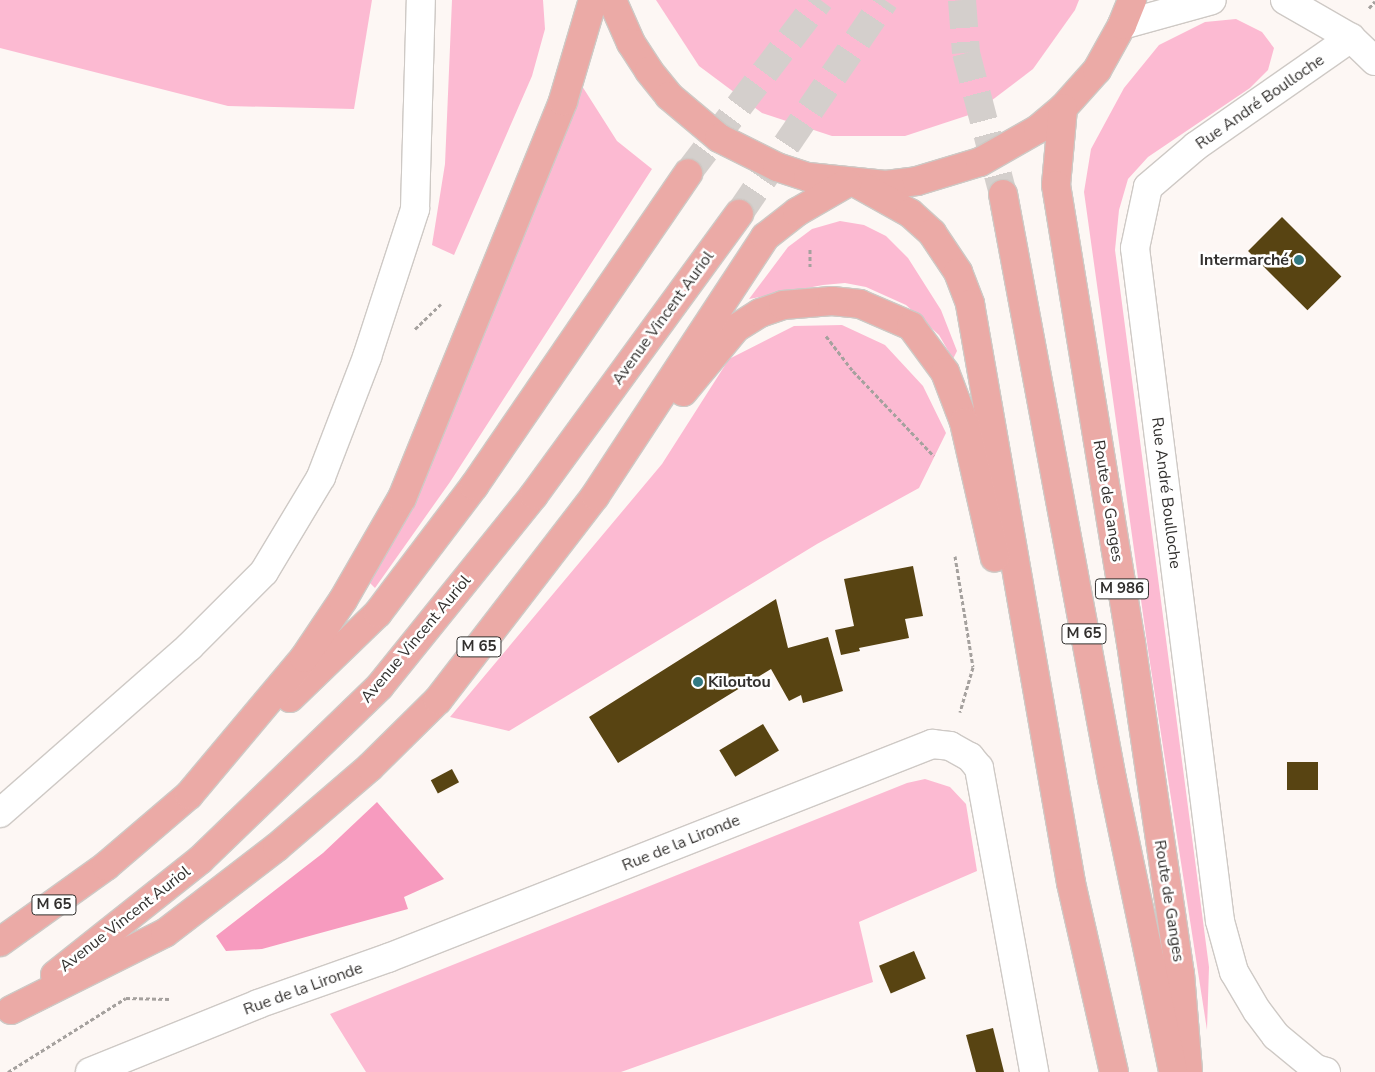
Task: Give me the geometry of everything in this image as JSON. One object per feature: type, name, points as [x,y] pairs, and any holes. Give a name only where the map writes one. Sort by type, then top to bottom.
[{"type":"main road","name":"M 65","points":[[189,794],[304,658],[343,600],[402,498],[563,101],[593,0]]},
{"type":"main road","points":[[612,0],[631,43],[649,71],[693,118],[719,138],[777,167],[808,177],[851,183],[886,185],[917,181],[980,162],[1024,138],[1063,108],[1097,70],[1122,25],[1132,0]]},
{"type":"main road","name":"Route de Ganges","points":[[1063,108],[1056,185],[1178,954],[1188,1072]]},
{"type":"main road","name":"M 65","points":[[0,942],[106,866],[189,794],[378,614],[474,486],[688,173]]},
{"type":"main road","name":"M 65","points":[[595,496],[765,237],[782,223],[851,183]]},
{"type":"main road","points":[[851,183],[910,213],[932,233],[946,250],[961,280],[970,304],[1031,663],[1071,883],[1114,1072]]},
{"type":"main road","name":"M 65","points":[[1003,194],[1110,770],[1173,1072]]},
{"type":"main road","name":"Avenue Vincent Auriol","points":[[5,1013],[200,860],[380,686],[534,495],[739,214]]},
{"type":"main road","name":"M 65","points":[[5,1013],[165,933],[277,847],[370,767],[438,700],[595,496],[736,328],[760,313],[783,305],[810,302],[860,304],[911,326],[946,372],[964,422],[1008,622],[1031,663]]},
{"type":"street","points":[[0,813],[189,647],[264,572],[321,477],[367,357],[415,209],[421,0]]},
{"type":"street","points":[[1122,25],[1212,0]]},
{"type":"street","points":[[1285,0],[1351,38],[1375,61]]},
{"type":"street","name":"Rue André Boulloche","points":[[1326,1072],[1316,1069],[1276,1036],[1234,972],[1220,921],[1135,248],[1148,187],[1196,146],[1351,38]]},
{"type":"street","name":"Rue de la Lironde","points":[[90,1072],[258,1004],[388,958],[567,889],[912,749],[932,744],[950,746],[970,757],[979,768],[1034,1072]]},
{"type":"path","points":[[782,223],[810,247],[810,302],[818,326],[853,371],[941,463]]},
{"type":"path","points":[[950,746],[973,667],[954,551]]},
{"type":"shaded area","points":[[0,0],[372,0],[354,109],[228,106],[0,48]]},
{"type":"shaded area","points":[[452,0],[543,0],[545,29],[532,76],[454,255],[432,245],[445,164]]},
{"type":"shaded area","points":[[656,0],[1079,0],[1075,10],[1033,69],[975,113],[905,136],[832,136],[762,113],[699,66]]},
{"type":"shaded area","points":[[1236,19],[1262,32],[1274,48],[1268,70],[1250,88],[1148,157],[1128,179],[1119,210],[1115,250],[1209,967],[1207,1030],[1148,650],[1084,192],[1091,149],[1124,88],[1159,45],[1205,22]]},
{"type":"shaded area","points":[[582,86],[617,141],[652,169],[450,482],[375,588],[369,582],[427,472]]},
{"type":"shaded area","points":[[840,221],[864,225],[886,236],[908,258],[941,310],[957,351],[953,359],[939,335],[906,305],[866,287],[845,283],[823,285],[749,299],[788,247],[812,229]]},
{"type":"shaded area","points":[[842,325],[885,345],[923,386],[946,433],[919,488],[817,544],[509,731],[450,717],[662,464],[729,359],[794,326]]},
{"type":"shaded area","points":[[925,779],[950,787],[966,804],[977,871],[859,922],[873,982],[621,1072],[366,1072],[330,1014],[907,783]]},
{"type":"shaded area","points":[[377,802],[444,879],[404,897],[408,909],[262,949],[226,951],[216,936],[323,853]]},
{"type":"building","points":[[1282,217],[1341,276],[1307,310],[1248,251]]},
{"type":"building","points":[[913,566],[923,616],[905,619],[909,638],[859,648],[860,651],[841,655],[835,630],[854,626],[844,579]]},
{"type":"building","name":"Kiloutou","points":[[776,599],[788,648],[828,637],[843,691],[803,703],[801,695],[789,701],[771,669],[618,763],[589,717]]},
{"type":"building","points":[[763,724],[779,751],[735,777],[719,750]]},
{"type":"building","points":[[1287,762],[1318,762],[1318,790],[1287,790]]},
{"type":"building","points":[[452,769],[459,782],[438,794],[431,780]]},
{"type":"building","points":[[914,951],[926,979],[891,993],[879,966]]},
{"type":"building","points":[[993,1028],[1004,1072],[976,1072],[966,1035]]},
{"type":"tunnel","points":[[688,173],[820,0]]},
{"type":"tunnel","points":[[739,214],[885,0]]},
{"type":"tunnel","points":[[962,0],[966,53],[1003,194]]},
{"type":"place","name":"Intermarché","points":[[1299,260]]},
{"type":"place","name":"Kiloutou","points":[[698,682]]}]
